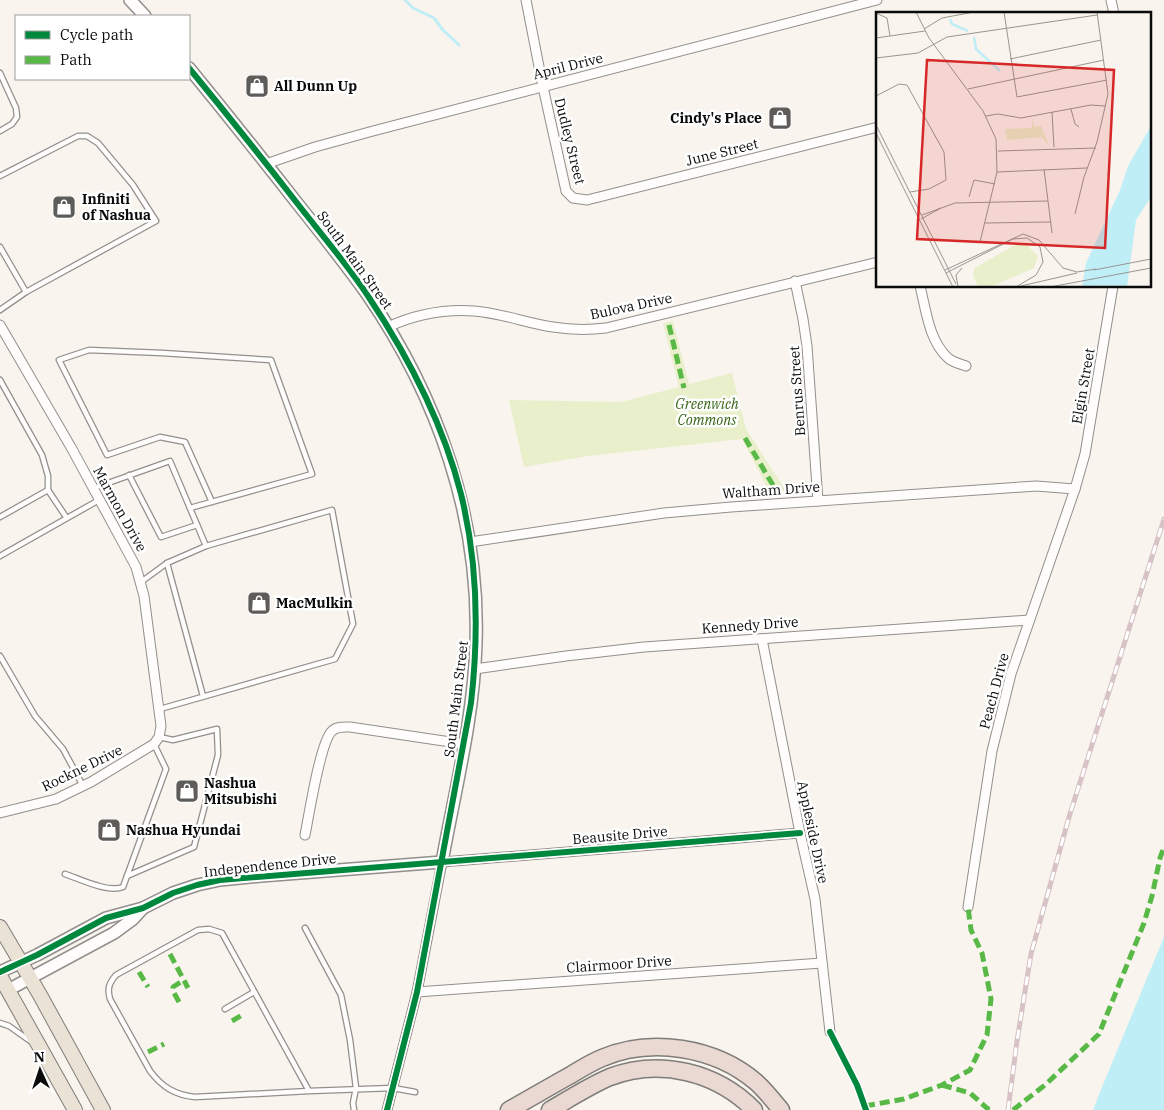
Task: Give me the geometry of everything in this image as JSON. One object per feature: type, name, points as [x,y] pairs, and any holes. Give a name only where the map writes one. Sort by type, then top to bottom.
[{"type":"highway","points":[[509,1110],[603,1057],[632,1049],[663,1047],[683,1049],[721,1060],[755,1082],[781,1110]]},
{"type":"highway","points":[[550,1110],[611,1077],[627,1072],[653,1069],[679,1070],[712,1080],[735,1093],[754,1110]]},
{"type":"main road","points":[[0,927],[31,979],[103,1110]]},
{"type":"main road","points":[[0,976],[4,992],[75,1110]]},
{"type":"street","points":[[130,0],[144,15]]},
{"type":"street","name":"Dudley Street","points":[[526,0],[566,191],[573,198]]},
{"type":"street","name":"April Drive","points":[[266,164],[315,147],[372,131],[877,0]]},
{"type":"street","name":"South Main Street","points":[[190,69],[344,262],[388,327],[421,387],[442,436],[460,493],[470,542],[475,580],[476,614],[474,669],[464,744],[417,992],[387,1110]]},
{"type":"street","name":"June Street","points":[[573,198],[587,200],[876,128]]},
{"type":"street","name":"Bulova Drive","points":[[388,327],[416,316],[461,311],[496,314],[553,328],[580,330],[606,328],[876,262]]},
{"type":"street","name":"Benrus Street","points":[[795,281],[804,319],[807,346],[818,501]]},
{"type":"street","points":[[920,288],[928,321],[938,346],[949,359],[966,366]]},
{"type":"street","name":"Elgin Street","points":[[1075,489],[1085,454],[1114,288]]},
{"type":"street","name":"Marmon Drive","points":[[0,325],[72,449],[129,553],[141,582],[159,709],[160,726],[157,740]]},
{"type":"street","name":"Waltham Drive","points":[[470,542],[664,513],[1036,486],[1075,489]]},
{"type":"street","name":"Peach Drive","points":[[968,907],[992,751],[1011,674],[1075,489]]},
{"type":"street","name":"Kennedy Drive","points":[[474,669],[644,647],[1029,620]]},
{"type":"street","name":"Appleside Drive","points":[[762,639],[814,899],[830,1032]]},
{"type":"street","points":[[305,835],[324,747],[333,730],[340,727],[350,727],[464,744]]},
{"type":"street","name":"Rockne Drive","points":[[0,813],[56,799],[136,756],[157,740]]},
{"type":"street","name":"Beausite Drive","points":[[442,862],[800,833]]},
{"type":"street","name":"Independence Drive","points":[[0,972],[37,956],[106,918],[142,908],[174,892],[197,885],[220,880],[442,862]]},
{"type":"street","name":"Independence Drive","points":[[4,992],[114,933],[133,919],[142,908]]},
{"type":"street","name":"Clairmoor Drive","points":[[417,992],[822,963]]},
{"type":"lane","points":[[0,73],[16,108],[17,117],[12,124],[0,131]]},
{"type":"lane","points":[[0,176],[78,136],[87,136],[98,143],[133,185],[156,221],[26,292],[0,310]]},
{"type":"lane","points":[[0,247],[26,292]]},
{"type":"lane","points":[[190,508],[212,502],[312,474],[271,360],[90,350],[59,360],[108,455],[160,437],[185,442],[212,502]]},
{"type":"lane","points":[[0,380],[42,455],[48,476],[48,490],[66,517]]},
{"type":"lane","points":[[93,489],[170,461],[206,546]]},
{"type":"lane","points":[[129,475],[161,537],[197,525]]},
{"type":"lane","points":[[0,517],[48,490]]},
{"type":"lane","points":[[0,556],[99,500]]},
{"type":"lane","points":[[141,582],[167,563],[206,546],[332,510],[354,624],[335,659],[159,709]]},
{"type":"lane","points":[[167,563],[204,696]]},
{"type":"lane","points":[[0,656],[35,716],[63,749],[83,786]]},
{"type":"lane","points":[[65,874],[105,888],[117,889],[123,887],[166,768],[157,740],[173,740],[217,729],[218,755],[194,847],[127,876]]},
{"type":"lane","points":[[305,928],[341,995],[350,1040],[356,1088],[353,1103],[354,1110]]},
{"type":"lane","points":[[309,1091],[222,933],[209,929],[198,930],[116,976],[109,985],[110,999],[150,1072],[166,1088],[189,1096],[208,1097],[309,1091],[356,1088],[393,1088],[415,1092]]},
{"type":"lane","points":[[225,1009],[254,992]]},
{"type":"lane","points":[[0,1023],[9,1026],[38,1047]]},
{"type":"green space","name":"Greenwich Commons","points":[[673,321],[689,384],[732,373],[746,429],[786,491],[770,493],[742,439],[588,456],[524,467],[509,400],[621,402],[679,387],[663,323]]},
{"type":"water","points":[[1164,937],[1164,1110],[1093,1110],[1100,1092]]},
{"type":"waterway","points":[[405,0],[413,8],[434,18],[442,29],[459,45]]},
{"type":"railway","points":[[1008,1110],[1031,954],[1069,817],[1164,519]]},
{"type":"marked path","points":[[669,325],[684,388]]},
{"type":"marked path","points":[[745,438],[777,492]]},
{"type":"marked path","points":[[1013,1110],[1045,1085],[1099,1034],[1144,923],[1164,847]]},
{"type":"marked path","points":[[865,1106],[904,1099],[942,1085],[970,1070],[987,1035],[991,999],[982,953],[971,930],[968,907]]},
{"type":"marked path","points":[[170,954],[188,988]]},
{"type":"marked path","points":[[139,972],[148,987]]},
{"type":"marked path","points":[[179,1002],[173,987],[184,980]]},
{"type":"marked path","points":[[232,1021],[244,1014]]},
{"type":"marked path","points":[[148,1052],[164,1044]]},
{"type":"marked path","points":[[942,1085],[970,1093],[988,1109],[993,1110]]},
{"type":"cycle path","points":[[190,69],[343,261],[383,319],[410,366],[434,416],[453,468],[467,520],[474,572],[476,624],[471,703],[417,992],[387,1110]]},
{"type":"cycle path","points":[[0,972],[37,955],[106,918],[143,908],[173,893],[220,880],[800,833]]},
{"type":"cycle path","points":[[830,1032],[857,1085],[866,1110]]},
{"type":"place","name":"All Dunn Up","points":[[257,86]]},
{"type":"place","name":"Cindy's Place","points":[[780,118]]},
{"type":"place","name":"Infiniti of Nashua","points":[[64,207]]},
{"type":"place","name":"MacMulkin","points":[[259,603]]},
{"type":"place","name":"Nashua Mitsubishi","points":[[187,791]]},
{"type":"place","name":"Nashua Hyundai","points":[[109,830]]}]
